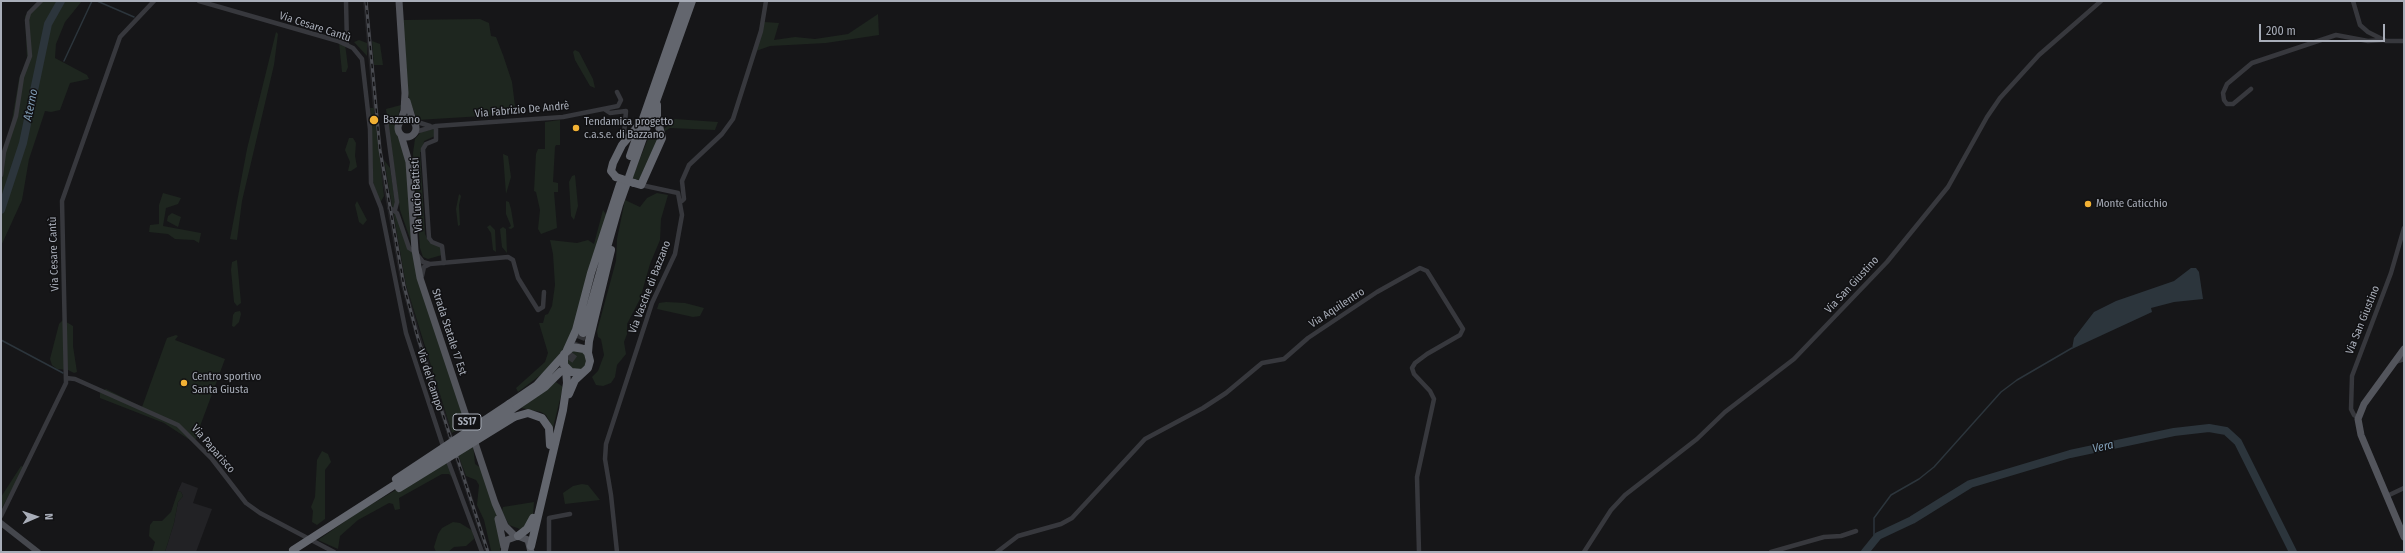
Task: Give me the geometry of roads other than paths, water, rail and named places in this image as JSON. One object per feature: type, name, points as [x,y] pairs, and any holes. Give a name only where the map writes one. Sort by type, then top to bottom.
[{"type":"highway","points":[[563,410],[572,386],[589,364],[589,341],[628,182],[630,157],[684,1]]},
{"type":"highway","points":[[583,333],[637,151],[692,1]]},
{"type":"highway","points":[[511,410],[537,385],[565,353],[576,330],[591,273],[628,182],[659,146],[662,138],[656,114],[659,91]]},
{"type":"highway","points":[[628,182],[611,170],[620,149],[644,117]]},
{"type":"highway","points":[[637,151],[650,130],[660,131]]},
{"type":"highway","points":[[620,149],[623,146],[627,146],[630,157]]},
{"type":"highway","points":[[565,353],[578,346],[588,353]]},
{"type":"highway","points":[[531,549],[541,497],[563,410],[568,383],[563,371],[565,353]]},
{"type":"highway","points":[[563,371],[582,373]]},
{"type":"highway","points":[[291,551],[511,410],[545,387],[563,371]]},
{"type":"highway","points":[[511,410],[539,416],[546,422],[550,432],[551,444],[534,515]]},
{"type":"highway","points":[[517,536],[528,527],[541,497]]},
{"type":"main road","name":"SS17","points":[[399,1],[405,92],[404,111],[398,128],[401,135]]},
{"type":"main road","name":"SS17","points":[[405,92],[416,127],[415,133]]},
{"type":"main road","points":[[400,122],[407,118],[413,121]]},
{"type":"main road","points":[[401,135],[408,137],[415,133]]},
{"type":"main road","name":"Strada Statale 17 Est","points":[[409,162],[415,133]]},
{"type":"main road","name":"Strada Statale 17 Est","points":[[401,135],[409,162],[415,252],[424,292],[495,503],[505,526],[517,536],[526,539],[531,549]]},
{"type":"main road","points":[[2404,351],[2364,404],[2359,418],[2361,435],[2404,537]]},
{"type":"main road","name":"Strada Statale 17 Est","points":[[495,503],[504,550]]},
{"type":"main road","points":[[1,523],[38,552]]},
{"type":"main road","name":"SS17","points":[[504,550],[507,540],[517,536]]},
{"type":"street","points":[[1,175],[4,152],[14,126],[22,77],[30,56],[27,20],[30,13],[41,1]]},
{"type":"street","name":"Via Cesare Cantù","points":[[1,516],[63,391],[66,378],[62,200],[120,37],[154,1]]},
{"type":"street","name":"Via Cesare Cantù","points":[[199,1],[347,44],[359,54],[364,65],[370,129],[371,180],[376,200],[386,208]]},
{"type":"street","points":[[346,1],[347,44]]},
{"type":"street","name":"Via Vasche di Bazzano","points":[[616,552],[611,495],[605,460],[606,444],[652,303],[676,254],[681,222],[681,202],[684,199],[682,181],[689,165],[722,134],[733,119],[761,31],[766,1]]},
{"type":"street","name":"Via San Giustino","points":[[1584,552],[1611,510],[1624,495],[1697,439],[1725,412],[1794,359],[1887,262],[1948,187],[1987,117],[2000,98],[2039,55],[2101,1]]},
{"type":"street","points":[[2353,1],[2360,26],[2383,40]]},
{"type":"street","points":[[2251,89],[2233,104],[2227,104],[2224,100],[2223,93],[2227,84],[2252,63],[2336,35],[2368,41],[2404,40]]},
{"type":"street","name":"Via Fabrizio De Andrè","points":[[415,133],[436,126],[553,119],[604,109],[620,104],[621,100],[618,92]]},
{"type":"street","points":[[604,109],[609,113],[626,111],[624,134]]},
{"type":"street","points":[[386,120],[397,202],[395,210],[408,247],[415,252],[422,261],[430,264]]},
{"type":"street","name":"Via Fabrizio De Andrè","points":[[413,121],[436,126]]},
{"type":"street","name":"Via Lucio Battisti","points":[[436,126],[436,140],[426,144],[423,148],[429,238],[432,242],[442,246],[444,263]]},
{"type":"street","points":[[628,182],[676,192],[681,202]]},
{"type":"street","points":[[386,208],[395,210]]},
{"type":"street","name":"Via del Campo","points":[[386,208],[410,345],[457,487],[482,552]]},
{"type":"street","name":"Via San Giustino","points":[[2359,418],[2351,409],[2352,376],[2392,273],[2404,228]]},
{"type":"street","points":[[424,292],[422,272],[424,266],[430,264],[509,257],[513,260],[519,279],[538,310],[543,306],[544,292]]},
{"type":"street","name":"Via Aquilentro","points":[[997,552],[1018,536],[1061,524],[1072,518],[1145,439],[1203,408],[1226,393],[1262,363],[1284,359],[1308,338],[1377,292],[1420,268],[1427,271],[1462,329],[1460,335],[1415,363],[1412,368],[1414,374],[1432,394],[1434,402],[1417,477],[1419,552]]},
{"type":"street","points":[[2395,362],[2404,359]]},
{"type":"street","name":"Via Paparisco","points":[[66,378],[75,379],[178,425],[212,459],[246,503],[260,513],[334,552]]},
{"type":"street","points":[[2387,496],[2404,488]]},
{"type":"street","points":[[549,552],[549,518],[570,514]]},
{"type":"street","points":[[1771,552],[1824,537],[1841,536],[1856,531]]},
{"type":"waterway","name":"Aterno","points":[[1,210],[23,143],[48,24],[61,1]]},
{"type":"waterway","points":[[64,61],[92,1]]},
{"type":"waterway","points":[[97,1],[134,17]]},
{"type":"waterway","points":[[1,340],[63,373]]},
{"type":"waterway","points":[[1874,540],[1874,518],[1891,495],[1919,479],[1934,467],[2001,392],[2017,380],[2072,348]]},
{"type":"waterway","name":"Vera","points":[[1865,552],[1878,536],[1912,520],[1970,484],[2070,454],[2174,432],[2209,428],[2226,431],[2238,442],[2293,552]]},
{"type":"tunnel","points":[[562,370],[576,351],[583,333]]},
{"type":"railway","points":[[366,1],[380,150],[404,286],[418,338],[488,552]]},
{"type":"place","name":"Bazzano","points":[[374,120]]},
{"type":"place","name":"Tendamica progetto c.a.s.e. di Bazzano","points":[[576,128]]},
{"type":"place","name":"Monte Caticchio","points":[[2088,204]]},
{"type":"place","name":"Centro sportivo Santa Giusta","points":[[184,383]]}]
